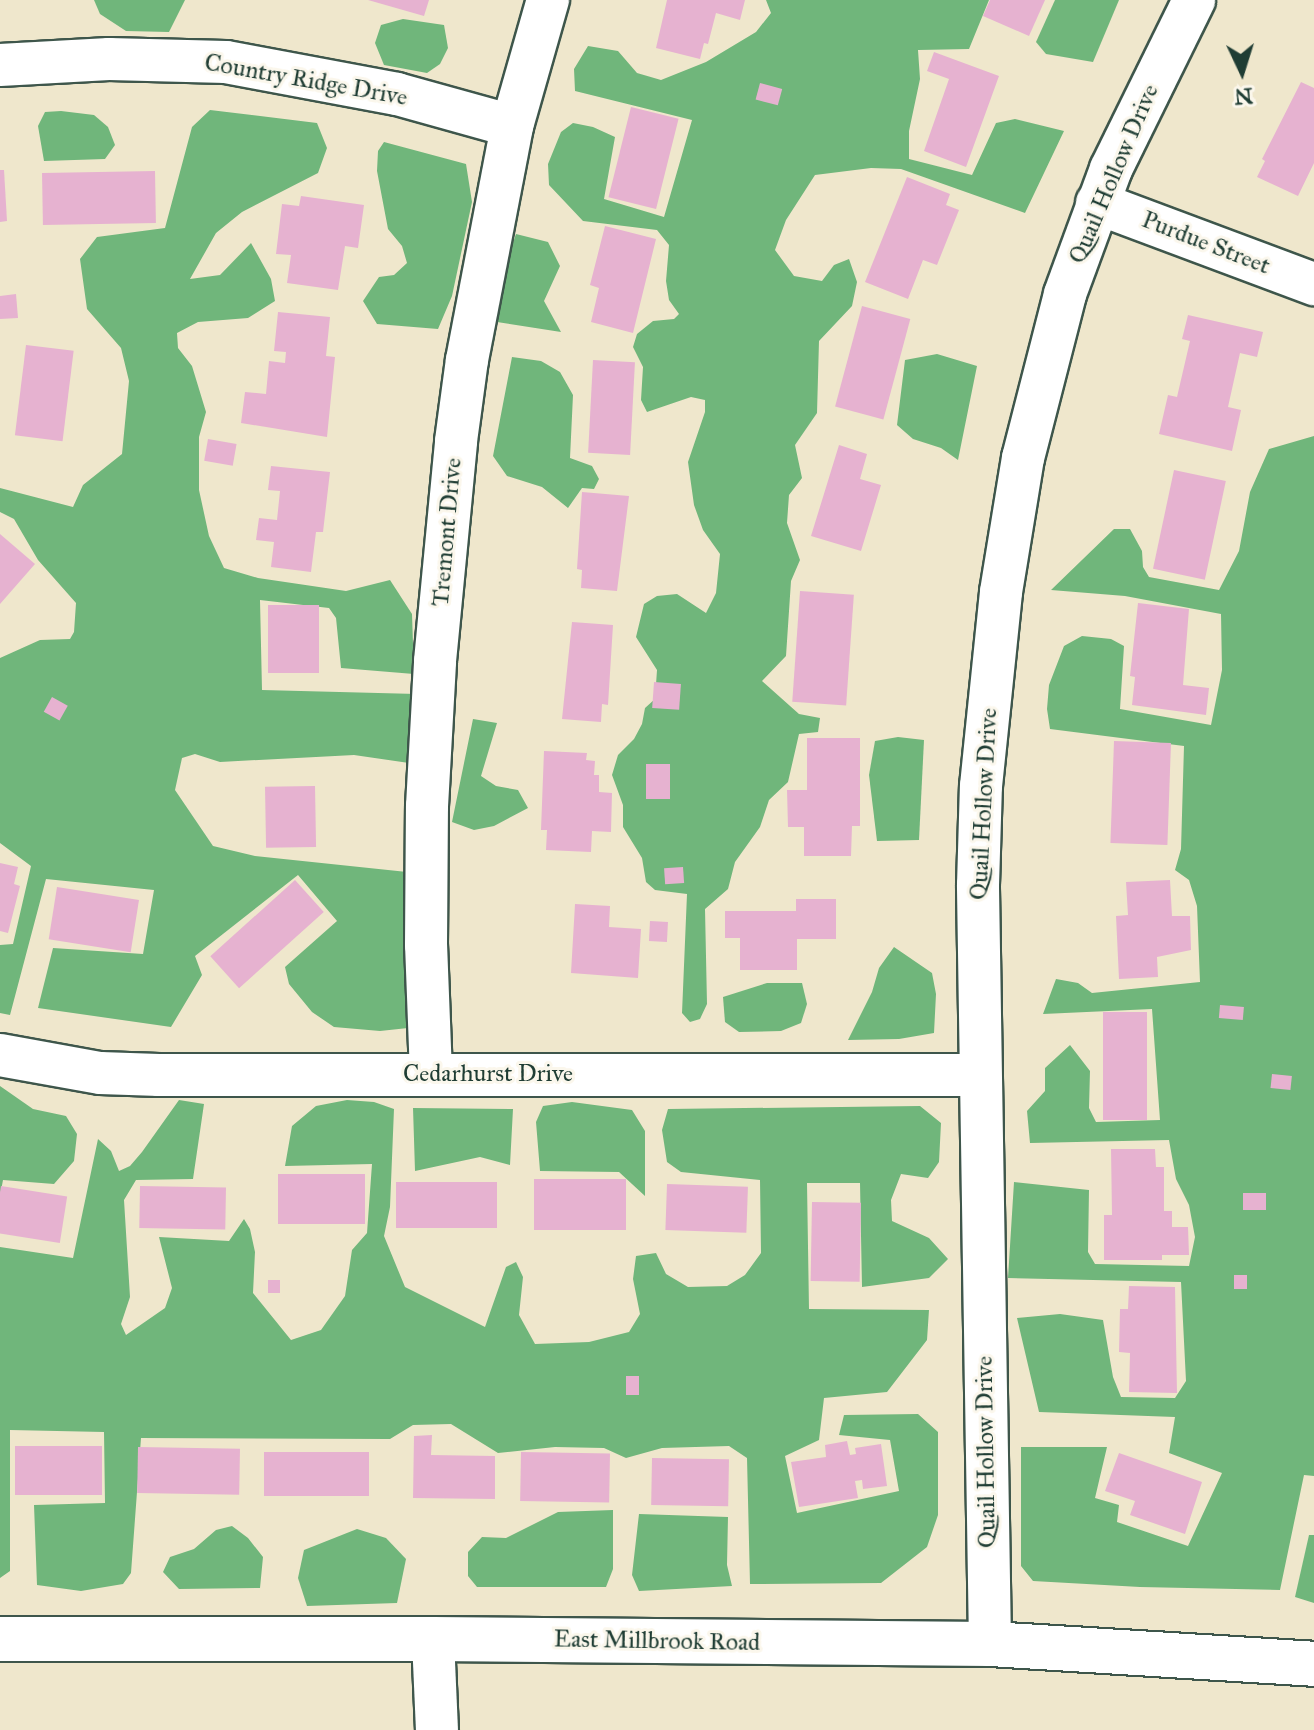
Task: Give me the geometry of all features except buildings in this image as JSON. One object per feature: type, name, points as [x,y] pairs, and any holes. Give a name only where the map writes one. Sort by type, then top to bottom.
[{"type":"main road","name":"East Millbrook Road","points":[[0,1639],[990,1644],[1314,1664]]},
{"type":"street","name":"Tremont Drive","points":[[431,1074],[426,945],[427,806],[445,550],[467,360],[512,126],[548,0]]},
{"type":"street","name":"Quail Hollow Drive","points":[[990,1644],[979,1075],[981,786],[1001,592],[1023,458],[1065,294],[1097,203],[1194,0]]},
{"type":"street","name":"Country Ridge Drive","points":[[0,65],[109,59],[226,62],[397,94],[512,126]]},
{"type":"street","name":"Purdue Street","points":[[1097,203],[1314,284]]},
{"type":"street","name":"Cedarhurst Drive","points":[[0,1055],[86,1071],[130,1074],[979,1075]]},
{"type":"street","points":[[433,1639],[437,1730]]},
{"type":"green space","points":[[94,0],[185,0],[169,32],[126,31],[100,14]]},
{"type":"green space","points":[[766,0],[989,0],[969,49],[918,50],[920,79],[909,131],[909,159],[972,175],[996,123],[1015,119],[1064,131],[1025,213],[901,169],[871,168],[815,175],[786,220],[775,250],[794,276],[822,281],[834,265],[849,259],[857,282],[852,306],[819,341],[817,413],[795,445],[802,478],[789,495],[787,523],[800,560],[791,581],[786,656],[762,681],[799,714],[820,718],[818,732],[799,734],[788,782],[769,800],[760,827],[735,862],[728,889],[705,909],[707,1004],[700,1019],[690,1022],[682,1013],[687,894],[655,890],[646,882],[642,858],[623,827],[623,805],[612,775],[618,755],[634,739],[642,724],[645,708],[655,699],[657,670],[636,637],[644,604],[657,596],[677,594],[706,613],[716,593],[720,554],[703,530],[694,505],[688,462],[705,412],[705,400],[691,397],[647,412],[641,400],[643,367],[633,347],[637,334],[653,321],[674,319],[679,314],[669,300],[666,281],[669,245],[657,230],[583,221],[549,185],[548,164],[561,132],[573,123],[593,127],[615,137],[604,199],[664,217],[692,120],[575,91],[574,69],[588,46],[618,51],[637,73],[661,80],[706,62],[756,32],[771,13]]},
{"type":"green space","points":[[1055,0],[1119,0],[1093,62],[1046,54],[1036,42]]},
{"type":"green space","points":[[403,19],[444,25],[448,48],[440,64],[427,73],[384,65],[375,43],[381,25]]},
{"type":"green space","points":[[210,110],[317,123],[327,148],[318,173],[242,212],[216,233],[190,279],[220,275],[251,243],[271,279],[275,301],[248,318],[198,322],[177,333],[178,348],[192,366],[206,412],[199,437],[199,490],[209,536],[224,568],[258,578],[346,591],[390,580],[412,614],[414,674],[341,668],[336,618],[329,608],[260,600],[262,690],[417,694],[409,763],[354,755],[220,762],[195,754],[182,758],[175,790],[213,846],[255,856],[407,872],[408,1028],[380,1031],[334,1027],[312,1012],[289,984],[285,967],[337,921],[298,875],[195,956],[202,975],[171,1027],[38,1008],[53,948],[143,954],[154,890],[46,879],[10,1015],[0,1013],[0,945],[13,944],[31,866],[0,843],[0,658],[40,640],[70,639],[74,632],[76,603],[38,560],[14,519],[0,512],[0,488],[73,507],[83,485],[122,454],[129,381],[121,348],[87,309],[80,259],[97,237],[165,228],[192,127]]},
{"type":"green space","points":[[45,112],[94,115],[108,127],[115,145],[105,159],[44,161],[38,126]]},
{"type":"green space","points":[[384,142],[466,164],[472,202],[452,296],[438,329],[377,324],[363,301],[379,277],[394,275],[407,263],[402,246],[388,229],[377,171],[378,151]]},
{"type":"green space","points":[[516,234],[548,242],[560,266],[544,301],[561,332],[497,322],[508,257]]},
{"type":"green space","points":[[937,354],[977,366],[958,460],[941,448],[913,439],[897,425],[905,360]]},
{"type":"green space","points":[[512,357],[541,361],[560,372],[573,395],[570,458],[592,466],[599,479],[594,489],[582,488],[568,508],[542,487],[507,476],[493,456]]},
{"type":"green space","points":[[1314,436],[1314,1476],[1304,1475],[1280,1590],[1033,1581],[1021,1566],[1021,1447],[1107,1447],[1095,1498],[1119,1505],[1117,1522],[1188,1546],[1222,1473],[1169,1453],[1175,1417],[1039,1412],[1017,1318],[1060,1314],[1103,1320],[1113,1377],[1121,1397],[1175,1398],[1186,1381],[1181,1282],[1008,1278],[1014,1182],[1089,1190],[1088,1252],[1095,1264],[1189,1266],[1195,1237],[1189,1205],[1176,1179],[1169,1140],[1030,1143],[1027,1111],[1045,1091],[1045,1068],[1070,1045],[1090,1071],[1089,1108],[1096,1122],[1160,1120],[1152,1009],[1043,1014],[1056,979],[1078,983],[1092,993],[1200,982],[1197,906],[1189,880],[1175,870],[1181,849],[1184,746],[1050,729],[1047,709],[1049,685],[1064,646],[1082,636],[1111,639],[1124,646],[1120,709],[1211,725],[1222,670],[1221,614],[1125,596],[1051,590],[1114,529],[1130,529],[1142,551],[1143,567],[1149,577],[1219,590],[1239,551],[1250,492],[1269,449]]},
{"type":"green space","points":[[473,719],[497,723],[481,776],[496,786],[518,790],[528,808],[494,826],[474,830],[452,822]]},
{"type":"green space","points":[[898,737],[924,740],[919,840],[877,841],[869,775],[875,741]]},
{"type":"green space","points":[[894,947],[932,973],[936,994],[934,1033],[899,1039],[848,1040],[872,992],[879,968]]},
{"type":"green space","points":[[767,983],[802,983],[807,1004],[801,1023],[781,1031],[739,1032],[725,1022],[723,997]]},
{"type":"green space","points":[[0,1086],[33,1109],[66,1116],[77,1134],[74,1161],[54,1184],[3,1180],[0,1196]]},
{"type":"green space","points":[[179,1100],[204,1104],[193,1179],[136,1180],[124,1200],[130,1297],[121,1324],[126,1335],[165,1308],[172,1288],[159,1237],[229,1241],[244,1219],[250,1229],[255,1252],[253,1293],[291,1340],[321,1330],[345,1296],[352,1250],[367,1233],[372,1164],[285,1166],[292,1126],[316,1106],[347,1100],[374,1102],[394,1109],[390,1207],[384,1236],[405,1287],[485,1327],[506,1267],[516,1262],[523,1277],[519,1315],[535,1344],[589,1342],[629,1332],[640,1314],[633,1279],[636,1256],[656,1253],[666,1274],[688,1287],[727,1286],[745,1275],[761,1253],[760,1180],[681,1172],[667,1162],[662,1130],[668,1109],[920,1106],[941,1123],[939,1162],[928,1178],[901,1174],[891,1200],[892,1221],[929,1238],[948,1259],[929,1278],[862,1287],[860,1183],[807,1183],[809,1309],[929,1310],[927,1340],[887,1392],[824,1398],[819,1440],[785,1456],[797,1513],[899,1491],[890,1440],[839,1435],[844,1415],[918,1414],[938,1432],[938,1515],[927,1547],[881,1583],[750,1584],[747,1458],[729,1446],[662,1448],[626,1458],[604,1448],[555,1447],[498,1453],[451,1424],[413,1425],[390,1439],[141,1438],[131,1573],[123,1584],[81,1591],[37,1585],[34,1505],[105,1503],[104,1432],[10,1430],[10,1571],[0,1578],[0,1247],[73,1258],[98,1139],[111,1151],[119,1171],[130,1166]]},
{"type":"green space","points":[[572,1102],[632,1110],[645,1131],[645,1196],[619,1172],[540,1171],[536,1122],[543,1106]]},
{"type":"green space","points":[[413,1108],[513,1109],[510,1165],[480,1157],[415,1171]]},
{"type":"green space","points":[[613,1510],[613,1569],[606,1587],[477,1587],[468,1576],[468,1552],[482,1537],[506,1538],[558,1512]]},
{"type":"green space","points":[[639,1514],[728,1517],[727,1565],[732,1586],[639,1591],[632,1575]]},
{"type":"green space","points":[[232,1526],[248,1538],[263,1557],[260,1588],[179,1589],[163,1572],[170,1557],[194,1549],[216,1530]]},
{"type":"green space","points":[[357,1529],[386,1538],[406,1559],[397,1603],[307,1606],[298,1578],[304,1550]]},
{"type":"green space","points":[[1309,1535],[1314,1535],[1314,1603],[1295,1597]]}]
